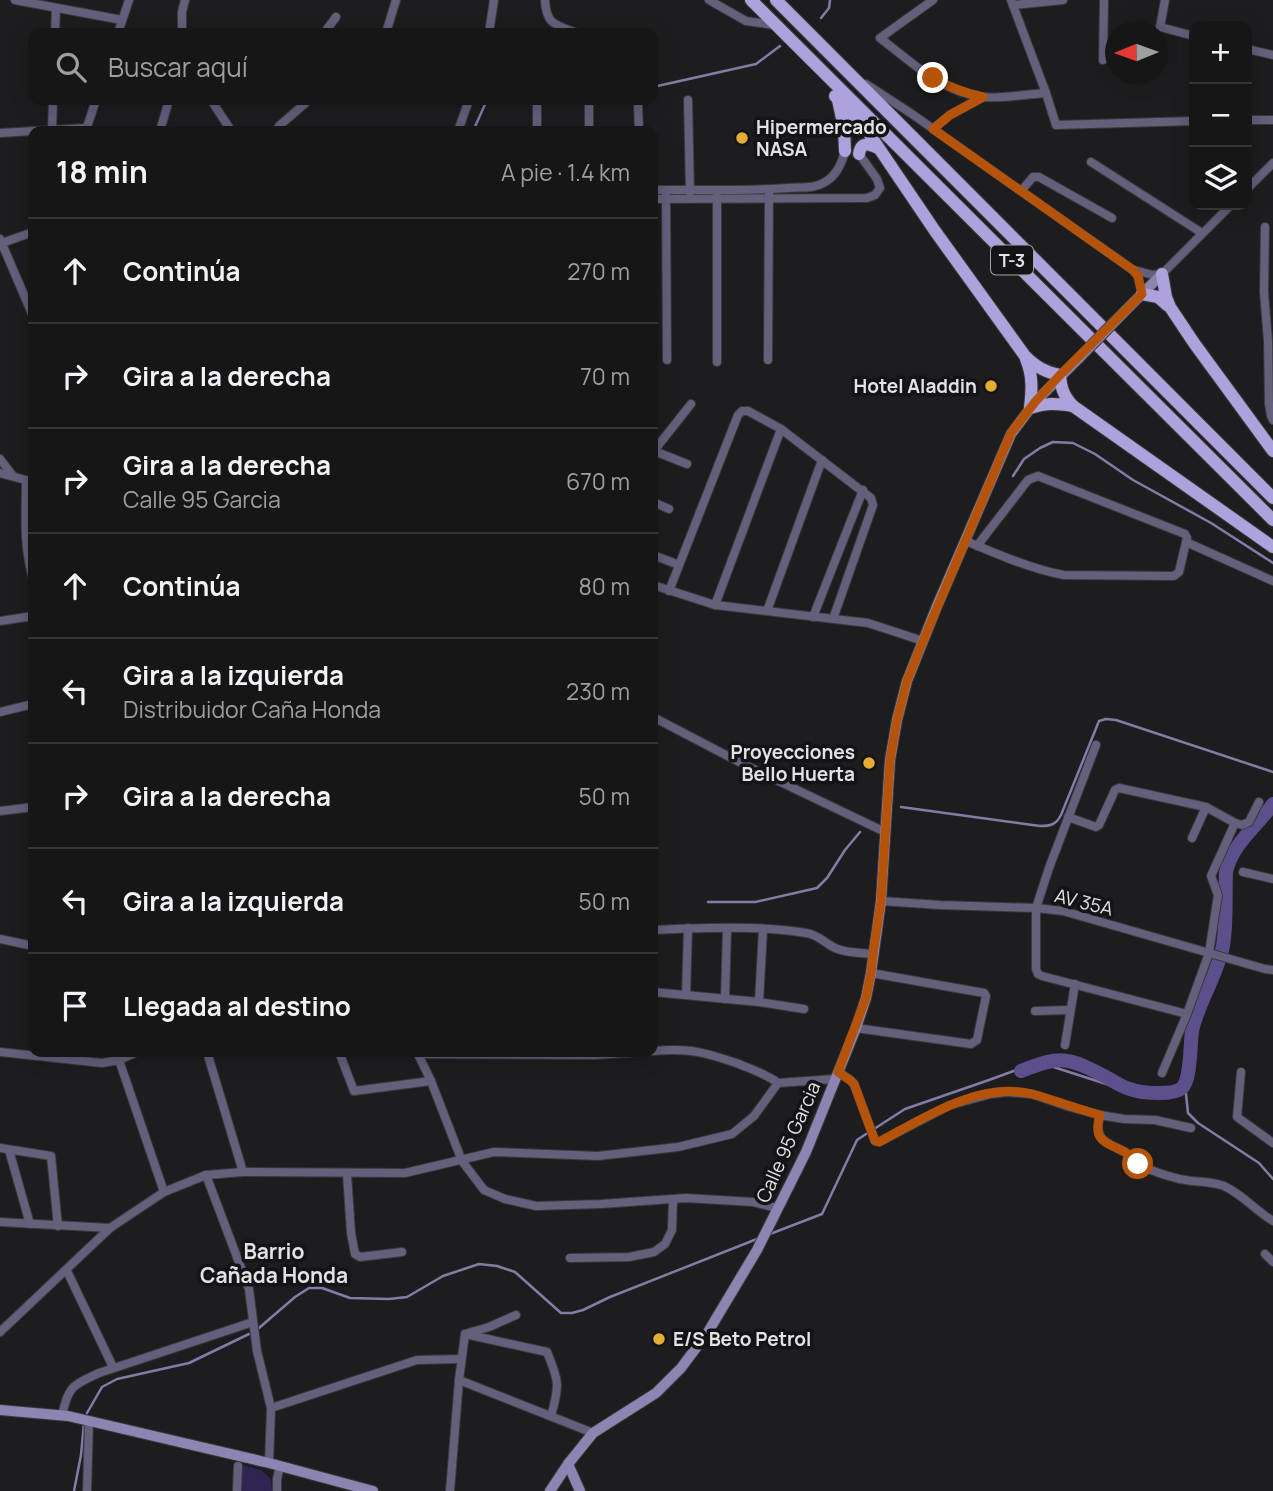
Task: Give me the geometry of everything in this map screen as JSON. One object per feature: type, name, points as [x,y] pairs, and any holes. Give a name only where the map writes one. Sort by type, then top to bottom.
[{"type":"main road","name":"T-3","points":[[751,0],[1273,520]]},
{"type":"main road","name":"T-3","points":[[776,0],[1273,498]]},
{"type":"main road","points":[[794,44],[868,132],[1025,356],[1045,372],[1060,375],[1060,387],[1073,406],[1273,547]]},
{"type":"main road","points":[[836,97],[843,116],[845,151]]},
{"type":"main road","points":[[859,154],[865,144],[878,148]]},
{"type":"main road","points":[[1162,275],[1170,307],[1273,451]]},
{"type":"main road","points":[[1142,294],[1158,297],[1170,307]]},
{"type":"main road","points":[[1025,356],[1031,370],[1030,408],[1054,403],[1073,406]]},
{"type":"street","points":[[15,0],[122,20]]},
{"type":"street","points":[[120,28],[129,0]]},
{"type":"street","points":[[182,28],[185,0]]},
{"type":"street","points":[[388,28],[396,0]]},
{"type":"street","points":[[490,28],[494,0]]},
{"type":"street","points":[[545,0],[545,12],[550,21],[566,28]]},
{"type":"street","points":[[709,0],[746,20],[776,25]]},
{"type":"street","points":[[933,0],[880,38],[933,78],[968,94],[983,97],[1046,93]]},
{"type":"street","points":[[1063,0],[1012,2],[1056,124],[1189,121]]},
{"type":"street","points":[[1103,60],[1104,0]]},
{"type":"street","points":[[1165,0],[1160,27],[1189,35]]},
{"type":"street","points":[[55,28],[56,9]]},
{"type":"street","points":[[328,28],[336,17]]},
{"type":"street","points":[[1252,50],[1273,55]]},
{"type":"street","points":[[851,75],[933,129],[1133,270],[1138,276],[1142,294]]},
{"type":"street","points":[[933,129],[950,115],[983,97]]},
{"type":"street","points":[[688,100],[690,194]]},
{"type":"street","points":[[52,126],[53,105]]},
{"type":"street","points":[[87,126],[94,105]]},
{"type":"street","points":[[161,126],[168,105]]},
{"type":"street","points":[[214,105],[228,126]]},
{"type":"street","points":[[278,126],[303,105]]},
{"type":"street","points":[[460,126],[468,105]]},
{"type":"street","points":[[537,105],[537,126]]},
{"type":"street","points":[[589,105],[589,126]]},
{"type":"street","points":[[638,105],[639,126]]},
{"type":"street","points":[[1252,120],[1273,120]]},
{"type":"street","points":[[0,133],[28,131]]},
{"type":"street","points":[[769,194],[826,182],[843,161],[845,151]]},
{"type":"street","points":[[658,198],[690,194],[769,194],[867,198],[875,195],[880,188],[877,179],[859,154]]},
{"type":"street","points":[[1091,162],[1202,233]]},
{"type":"street","points":[[1252,184],[1273,163]]},
{"type":"street","points":[[1021,191],[1032,177],[1039,177],[1112,218]]},
{"type":"street","points":[[658,192],[667,195]]},
{"type":"street","points":[[717,194],[717,362]]},
{"type":"street","points":[[768,360],[769,194]]},
{"type":"street","points":[[667,195],[667,360]]},
{"type":"street","points":[[1133,270],[1162,275],[1226,210]]},
{"type":"street","points":[[1265,227],[1264,292],[1269,404],[1273,420]]},
{"type":"street","points":[[28,233],[1,241],[28,304]]},
{"type":"street","name":"Calle 95 Garcia","points":[[550,1491],[593,1433],[656,1393],[681,1368],[708,1332],[757,1250],[806,1152],[866,998],[881,901],[890,760],[907,681],[923,641],[1011,433],[1060,375],[1162,275]]},
{"type":"street","points":[[658,445],[691,404]]},
{"type":"street","points":[[669,591],[738,415],[742,411],[748,411],[781,429],[871,498],[873,505],[833,619]]},
{"type":"street","points":[[715,605],[781,429]]},
{"type":"street","points":[[658,453],[687,464]]},
{"type":"street","points":[[0,459],[13,477]]},
{"type":"street","points":[[767,611],[822,460]]},
{"type":"street","points":[[0,473],[28,481]]},
{"type":"street","points":[[966,541],[977,546],[1049,572],[1064,575],[1174,576],[1180,572],[1187,538],[1185,534],[1038,476],[1028,480],[977,546]]},
{"type":"street","points":[[813,617],[863,490]]},
{"type":"street","points":[[658,504],[669,509]]},
{"type":"street","points":[[28,506],[28,553]]},
{"type":"street","points":[[1186,542],[1273,581]]},
{"type":"street","points":[[658,557],[680,565]]},
{"type":"street","points":[[658,587],[715,605],[869,623],[923,641]]},
{"type":"street","points":[[0,621],[28,617]]},
{"type":"street","points":[[0,712],[28,705]]},
{"type":"street","points":[[658,720],[885,832]]},
{"type":"street","points":[[1096,745],[1036,908],[1036,969],[1038,974],[1187,1014]]},
{"type":"street","points":[[1068,817],[1096,827],[1115,790],[1119,788],[1206,807],[1242,825],[1249,822],[1259,802]]},
{"type":"street","points":[[1192,838],[1206,807]]},
{"type":"street","points":[[0,811],[28,808]]},
{"type":"street","points":[[1162,1073],[1212,953],[1218,895],[1211,876],[1235,823]]},
{"type":"street","points":[[1243,872],[1273,878]]},
{"type":"street","name":"AV 35A","points":[[881,901],[1063,911],[1273,970]]},
{"type":"street","points":[[686,995],[688,928]]},
{"type":"street","points":[[725,999],[727,929]]},
{"type":"street","points":[[658,930],[763,929],[811,933],[842,951],[873,954]]},
{"type":"street","points":[[759,1002],[763,929]]},
{"type":"street","points":[[0,939],[28,945]]},
{"type":"street","points":[[856,1028],[971,1044],[977,1040],[986,996],[984,993],[871,973]]},
{"type":"street","points":[[1065,1045],[1075,985]]},
{"type":"street","points":[[658,992],[804,1009]]},
{"type":"street","points":[[1035,1011],[1070,1010]]},
{"type":"street","points":[[658,1051],[678,1049],[704,1052],[765,1074],[778,1083],[836,1076],[850,1080],[854,1084],[875,1141],[879,1142],[950,1105],[998,1093],[1032,1094],[1100,1115],[1154,1120],[1191,1128]]},
{"type":"street","points":[[0,1052],[28,1055]]},
{"type":"street","points":[[41,1057],[102,1063],[125,1057]]},
{"type":"street","points":[[208,1057],[243,1172]]},
{"type":"street","points":[[341,1057],[354,1091],[431,1081]]},
{"type":"street","points":[[420,1057],[462,1161],[485,1190],[505,1199],[536,1206],[686,1198],[752,1202],[777,1208]]},
{"type":"street","points":[[119,1060],[164,1192]]},
{"type":"street","points":[[1241,1072],[1237,1117],[1273,1143]]},
{"type":"street","points":[[0,1332],[110,1228],[164,1192],[206,1175],[243,1172],[405,1173],[494,1152],[598,1156],[678,1147],[732,1134],[754,1116],[778,1083]]},
{"type":"street","points":[[1100,1115],[1098,1126],[1102,1140],[1126,1153],[1142,1167],[1181,1179],[1222,1186],[1273,1221]]},
{"type":"street","points":[[30,1224],[5,1149],[51,1156],[58,1226]]},
{"type":"street","points":[[347,1174],[355,1254],[360,1257],[402,1252]]},
{"type":"street","points":[[206,1175],[248,1289],[257,1351],[271,1408],[277,1491]]},
{"type":"street","points":[[570,1258],[629,1257],[654,1252],[665,1244],[672,1230],[673,1199]]},
{"type":"street","points":[[0,1222],[110,1228]]},
{"type":"street","points":[[1265,1254],[1273,1262]]},
{"type":"street","points":[[67,1270],[113,1367]]},
{"type":"street","points":[[465,1334],[516,1315]]},
{"type":"street","points":[[62,1416],[70,1389],[79,1382],[113,1367],[253,1322]]},
{"type":"street","points":[[465,1334],[547,1352],[555,1371],[558,1389],[551,1416]]},
{"type":"street","points":[[450,1491],[465,1334]]},
{"type":"street","points":[[271,1408],[417,1360],[461,1359]]},
{"type":"street","points":[[459,1380],[593,1433]]},
{"type":"street","points":[[0,1410],[89,1421],[274,1465],[365,1490]]},
{"type":"street","points":[[87,1491],[89,1421]]},
{"type":"street","points":[[568,1464],[580,1491]]},
{"type":"street","points":[[237,1491],[238,1466]]},
{"type":"shaded area","points":[[241,1465],[261,1470],[271,1479],[272,1491],[240,1491]]},
{"type":"waterway","points":[[821,18],[829,8],[830,0]]},
{"type":"waterway","points":[[658,86],[756,64],[780,46]]},
{"type":"waterway","points":[[475,126],[485,105]]},
{"type":"waterway","points":[[1013,476],[1024,459],[1040,448],[1053,442],[1073,443],[1211,523],[1273,563]]},
{"type":"waterway","points":[[901,807],[1040,826],[1052,824],[1061,815],[1099,721],[1106,719],[1273,772]]},
{"type":"waterway","points":[[1021,1071],[1046,1062],[1064,1060],[1082,1065],[1135,1090],[1164,1093],[1182,1088],[1189,1070],[1195,1020],[1223,946],[1226,872],[1229,862],[1239,844],[1273,804]]},
{"type":"waterway","points":[[1273,810],[1234,847],[1229,867],[1226,946],[1197,1015],[1190,1041],[1191,1068],[1185,1085],[1188,1113],[1198,1123],[1259,1163],[1273,1179]]},
{"type":"waterway","points":[[708,902],[755,902],[817,888],[860,832]]},
{"type":"waterway","points":[[874,1129],[905,1109],[1038,1062],[1131,1092],[1158,1096],[1176,1091],[1185,1085]]},
{"type":"waterway","points":[[770,1234],[822,1214],[857,1140],[866,1134]]},
{"type":"waterway","points":[[259,1328],[309,1288],[322,1288],[350,1298],[407,1297],[443,1276],[479,1264],[515,1272],[561,1313],[572,1313],[757,1239]]},
{"type":"waterway","points":[[87,1413],[102,1387],[117,1379],[189,1363],[249,1334]]},
{"type":"waterway","points":[[74,1491],[84,1423]]},
{"type":"place","name":"Hipermercado NASA","points":[[742,138]]},
{"type":"place","name":"Hotel Aladdin","points":[[991,386]]},
{"type":"place","name":"Proyecciones Bello Huerta","points":[[869,763]]},
{"type":"place","name":"E/S Beto Petrol","points":[[659,1339]]},
{"type":"district","name":"Barrio Cañada Honda","points":[[274,1263]]},
{"type":"route","points":[[933,78],[968,94],[983,97],[950,115],[933,129],[1133,270],[1138,276],[1142,294],[1060,375],[1011,433],[907,681],[890,760],[881,901],[871,973],[856,1028],[838,1072],[854,1084],[875,1141],[879,1142],[956,1102],[991,1094],[1017,1092],[1100,1115],[1098,1126],[1102,1140],[1126,1153],[1138,1164]]}]
